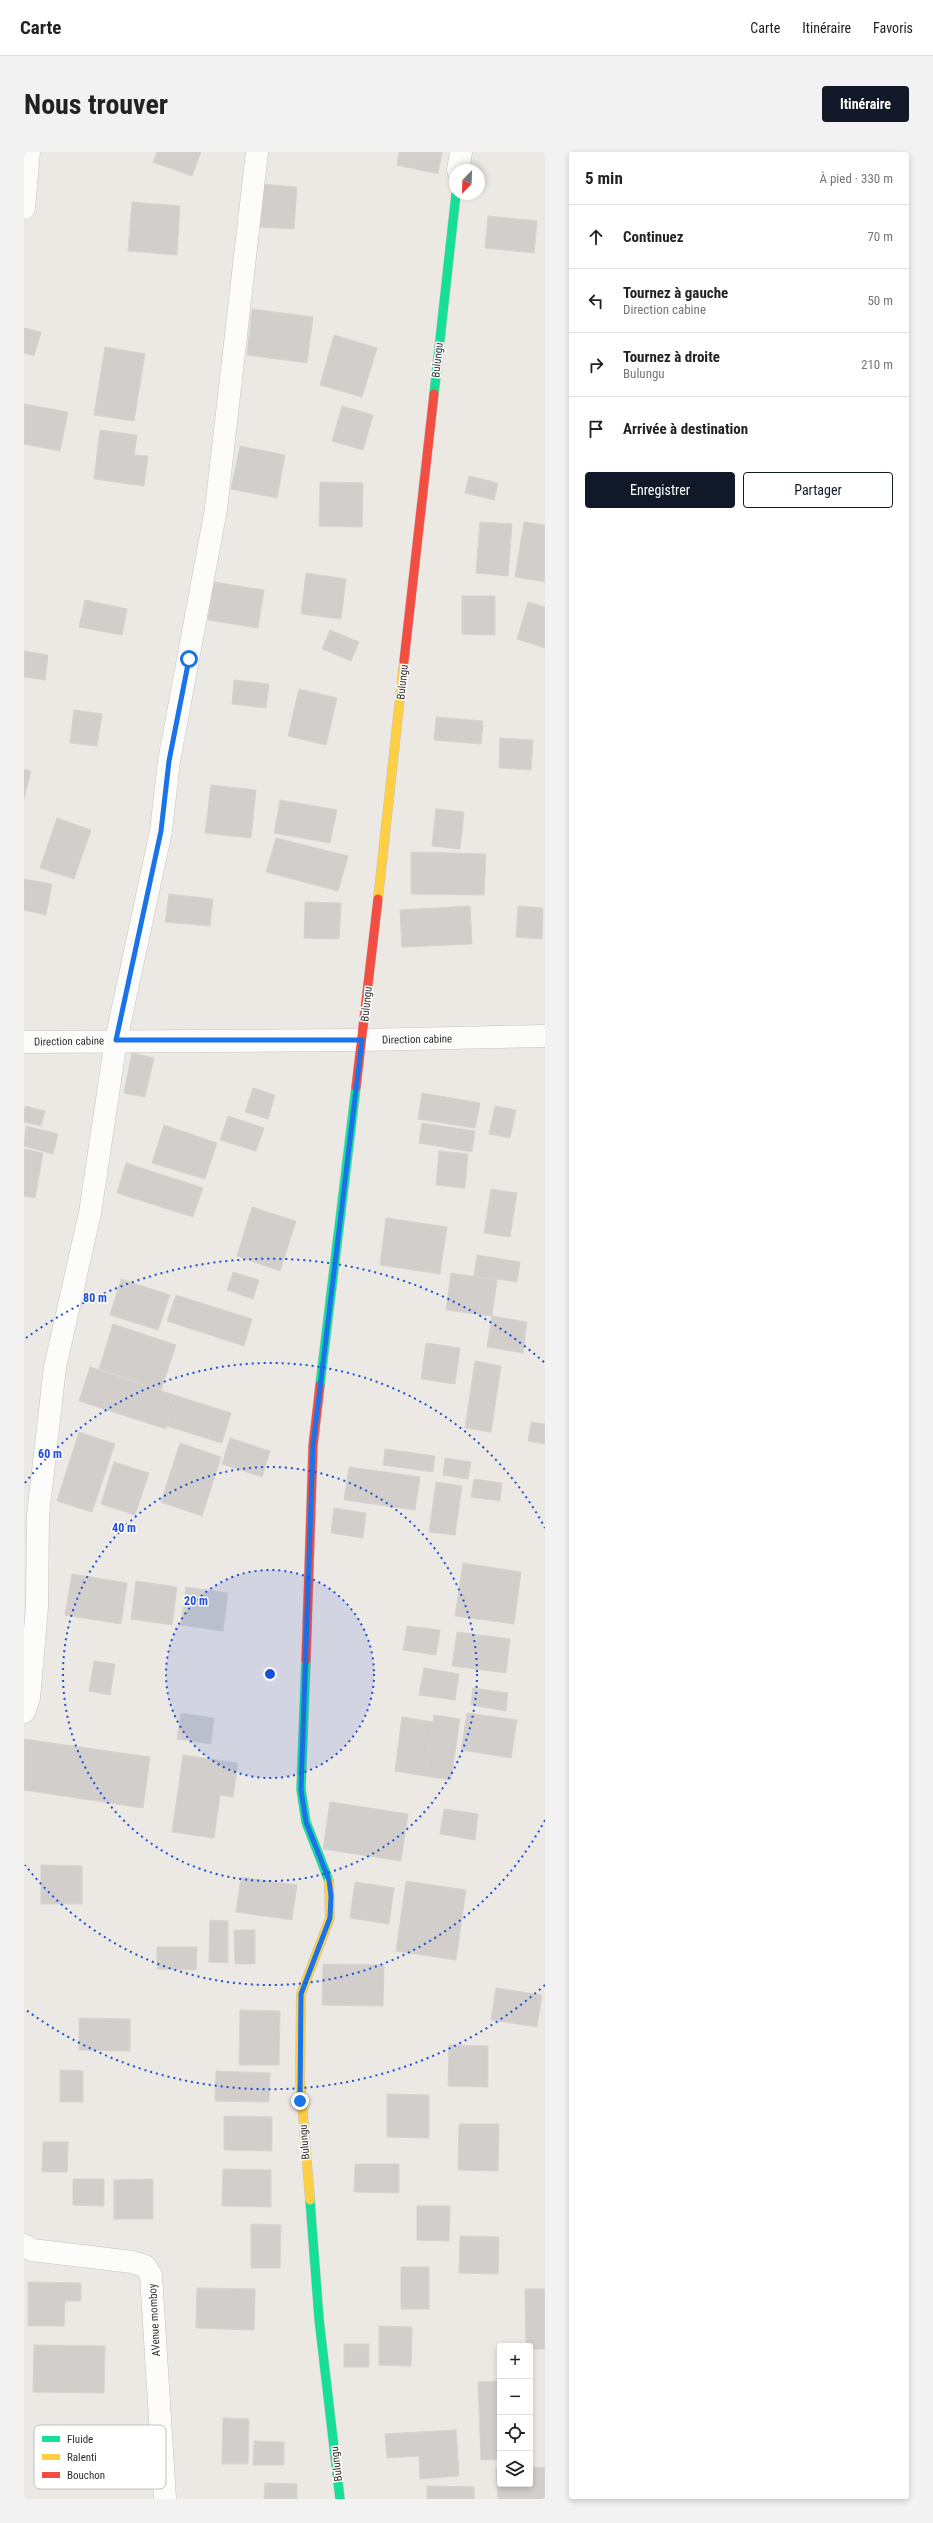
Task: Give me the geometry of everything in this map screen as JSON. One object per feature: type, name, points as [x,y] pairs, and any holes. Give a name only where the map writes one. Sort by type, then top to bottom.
[{"type":"street","points":[[24,208],[29,152]]},
{"type":"street","points":[[24,1712],[29,1698],[37,1607],[38,1515],[55,1368],[90,1213],[116,1040],[161,831],[169,761],[216,509],[257,152]]},
{"type":"street","points":[[459,164],[461,152]]},
{"type":"street","name":"Bulungu","points":[[340,2499],[319,2319],[300,2094],[301,1994],[330,1918],[331,1896],[329,1880],[306,1822],[301,1790],[313,1446],[362,1040],[455,200]]},
{"type":"street","name":"Direction cabine","points":[[24,1042],[116,1040],[362,1040],[545,1036]]},
{"type":"street","name":"AVenue momboy","points":[[24,2245],[32,2250],[132,2262],[144,2266],[151,2275],[160,2425]]},
{"type":"street","name":"AVenue momboy","points":[[164,2489],[165,2499]]},
{"type":"building","points":[[157,152],[201,152],[192,176],[153,162]]},
{"type":"building","points":[[399,152],[442,152],[438,174],[397,165]]},
{"type":"building","points":[[260,184],[297,187],[294,229],[257,227]]},
{"type":"building","points":[[132,202],[180,206],[177,255],[128,251]]},
{"type":"building","points":[[488,216],[537,221],[534,253],[485,248]]},
{"type":"building","points":[[252,309],[313,317],[307,363],[247,355]]},
{"type":"building","points":[[24,328],[41,332],[34,356],[24,353]]},
{"type":"building","points":[[334,335],[377,348],[362,397],[320,385]]},
{"type":"building","points":[[105,347],[145,354],[134,421],[94,415]]},
{"type":"building","points":[[24,404],[68,412],[60,451],[24,444]]},
{"type":"building","points":[[342,406],[373,415],[363,450],[332,441]]},
{"type":"building","points":[[100,430],[137,435],[134,455],[148,456],[144,486],[94,479]]},
{"type":"building","points":[[240,446],[285,455],[277,498],[231,489]]},
{"type":"building","points":[[469,476],[498,483],[494,500],[465,493]]},
{"type":"building","points":[[320,482],[363,483],[362,527],[319,526]]},
{"type":"building","points":[[480,522],[512,524],[508,576],[476,573]]},
{"type":"building","points":[[524,522],[545,525],[545,582],[515,577]]},
{"type":"building","points":[[306,573],[346,579],[341,619],[301,614]]},
{"type":"building","points":[[214,582],[264,590],[258,628],[208,620]]},
{"type":"building","points":[[462,596],[495,596],[495,635],[462,634]]},
{"type":"building","points":[[85,600],[127,609],[122,635],[79,627]]},
{"type":"building","points":[[528,602],[545,607],[545,648],[517,639]]},
{"type":"building","points":[[330,630],[359,642],[351,661],[322,649]]},
{"type":"building","points":[[24,651],[48,655],[45,680],[24,677]]},
{"type":"building","points":[[234,680],[269,684],[266,708],[232,704]]},
{"type":"building","points":[[299,689],[337,698],[326,745],[288,736]]},
{"type":"building","points":[[74,710],[102,714],[97,746],[70,743]]},
{"type":"building","points":[[436,717],[483,721],[481,744],[434,740]]},
{"type":"building","points":[[500,738],[533,740],[531,770],[499,768]]},
{"type":"building","points":[[24,769],[31,771],[24,799]]},
{"type":"building","points":[[211,785],[256,790],[251,838],[205,833]]},
{"type":"building","points":[[280,800],[337,810],[330,843],[274,833]]},
{"type":"building","points":[[436,809],[464,812],[460,849],[432,846]]},
{"type":"building","points":[[57,818],[91,830],[74,879],[40,868]]},
{"type":"building","points":[[276,838],[348,856],[338,891],[266,872]]},
{"type":"building","points":[[411,852],[486,854],[484,895],[411,894]]},
{"type":"building","points":[[24,879],[52,884],[46,915],[24,910]]},
{"type":"building","points":[[169,894],[213,899],[210,926],[165,922]]},
{"type":"building","points":[[305,902],[341,903],[339,939],[304,938]]},
{"type":"building","points":[[470,906],[472,944],[402,947],[400,910]]},
{"type":"building","points":[[518,906],[543,908],[542,939],[516,937]]},
{"type":"building","points":[[132,1053],[154,1058],[145,1097],[124,1093]]},
{"type":"building","points":[[253,1088],[275,1095],[268,1119],[245,1112]]},
{"type":"building","points":[[422,1093],[480,1103],[475,1128],[418,1119]]},
{"type":"building","points":[[25,1106],[45,1111],[41,1126],[24,1122]]},
{"type":"building","points":[[495,1106],[516,1110],[510,1138],[489,1134]]},
{"type":"building","points":[[228,1116],[264,1128],[256,1151],[220,1140]]},
{"type":"building","points":[[422,1123],[475,1131],[472,1152],[419,1143]]},
{"type":"building","points":[[164,1125],[217,1143],[205,1179],[152,1163]]},
{"type":"building","points":[[26,1126],[58,1134],[53,1154],[24,1146]]},
{"type":"building","points":[[24,1149],[43,1153],[35,1198],[24,1196]]},
{"type":"building","points":[[439,1151],[468,1154],[465,1188],[436,1185]]},
{"type":"building","points":[[126,1163],[203,1188],[193,1217],[117,1193]]},
{"type":"building","points":[[491,1189],[517,1193],[510,1237],[484,1233]]},
{"type":"building","points":[[252,1207],[296,1221],[280,1271],[237,1256]]},
{"type":"building","points":[[386,1218],[447,1227],[440,1274],[380,1265]]},
{"type":"building","points":[[477,1255],[520,1262],[517,1282],[474,1276]]},
{"type":"building","points":[[233,1272],[259,1280],[253,1299],[227,1290]]},
{"type":"building","points":[[451,1273],[497,1280],[492,1316],[446,1310]]},
{"type":"building","points":[[121,1279],[170,1295],[158,1330],[110,1315]]},
{"type":"building","points":[[176,1295],[252,1319],[244,1346],[167,1321]]},
{"type":"building","points":[[492,1316],[527,1322],[523,1353],[487,1347]]},
{"type":"building","points":[[113,1324],[176,1345],[161,1390],[99,1369]]},
{"type":"building","points":[[426,1343],[460,1348],[455,1384],[421,1379]]},
{"type":"building","points":[[475,1361],[501,1366],[491,1432],[465,1428]]},
{"type":"building","points":[[90,1367],[177,1396],[166,1429],[79,1401]]},
{"type":"building","points":[[177,1396],[231,1413],[222,1443],[167,1426]]},
{"type":"building","points":[[531,1422],[545,1424],[545,1444],[528,1441]]},
{"type":"building","points":[[79,1432],[115,1444],[92,1512],[57,1501]]},
{"type":"building","points":[[230,1438],[270,1451],[262,1477],[222,1464]]},
{"type":"building","points":[[180,1443],[221,1457],[202,1516],[161,1502]]},
{"type":"building","points":[[385,1449],[435,1456],[433,1472],[383,1465]]},
{"type":"building","points":[[445,1458],[471,1462],[468,1479],[443,1475]]},
{"type":"building","points":[[114,1462],[149,1473],[135,1515],[101,1504]]},
{"type":"building","points":[[349,1467],[420,1477],[415,1510],[344,1500]]},
{"type":"building","points":[[474,1479],[502,1483],[500,1501],[471,1497]]},
{"type":"building","points":[[436,1482],[462,1486],[455,1535],[429,1532]]},
{"type":"building","points":[[334,1508],[366,1513],[363,1538],[331,1533]]},
{"type":"building","points":[[463,1563],[521,1572],[514,1624],[455,1616]]},
{"type":"building","points":[[72,1574],[127,1583],[121,1624],[65,1615]]},
{"type":"building","points":[[136,1581],[177,1587],[172,1625],[131,1619]]},
{"type":"building","points":[[186,1587],[228,1593],[223,1631],[181,1625]]},
{"type":"building","points":[[407,1626],[440,1630],[436,1655],[403,1650]]},
{"type":"building","points":[[457,1632],[510,1639],[506,1673],[452,1666]]},
{"type":"building","points":[[94,1661],[115,1664],[110,1695],[89,1691]]},
{"type":"building","points":[[424,1668],[459,1674],[455,1700],[419,1695]]},
{"type":"building","points":[[473,1688],[508,1693],[506,1711],[471,1705]]},
{"type":"building","points":[[181,1713],[214,1718],[211,1744],[177,1739]]},
{"type":"building","points":[[467,1713],[517,1720],[511,1758],[461,1750]]},
{"type":"building","points":[[434,1715],[460,1719],[451,1780],[425,1776]]},
{"type":"building","points":[[402,1717],[433,1722],[425,1776],[395,1771]]},
{"type":"building","points":[[24,1739],[150,1757],[143,1808],[24,1790]]},
{"type":"building","points":[[183,1755],[238,1763],[233,1797],[220,1795],[214,1838],[172,1832]]},
{"type":"building","points":[[330,1802],[408,1814],[401,1861],[323,1849]]},
{"type":"building","points":[[444,1809],[478,1814],[475,1840],[440,1834]]},
{"type":"building","points":[[41,1865],[82,1866],[82,1904],[41,1904]]},
{"type":"building","points":[[241,1877],[297,1885],[292,1920],[236,1912]]},
{"type":"building","points":[[406,1881],[466,1890],[456,1960],[396,1951]]},
{"type":"building","points":[[355,1882],[394,1888],[389,1924],[350,1918]]},
{"type":"building","points":[[210,1920],[228,1921],[228,1963],[209,1962]]},
{"type":"building","points":[[234,1930],[255,1930],[255,1964],[235,1964]]},
{"type":"building","points":[[157,1947],[197,1947],[196,1970],[157,1969]]},
{"type":"building","points":[[323,1964],[384,1965],[383,2006],[322,2005]]},
{"type":"building","points":[[496,1988],[542,1995],[537,2027],[491,2020]]},
{"type":"building","points":[[240,2010],[280,2011],[279,2065],[239,2065]]},
{"type":"building","points":[[79,2018],[130,2019],[130,2051],[79,2050]]},
{"type":"building","points":[[449,2045],[488,2046],[488,2087],[448,2086]]},
{"type":"building","points":[[60,2070],[83,2071],[83,2102],[60,2102]]},
{"type":"building","points":[[216,2071],[270,2073],[269,2102],[215,2101]]},
{"type":"building","points":[[387,2094],[429,2095],[429,2138],[387,2137]]},
{"type":"building","points":[[224,2116],[272,2117],[272,2151],[224,2150]]},
{"type":"building","points":[[459,2124],[499,2124],[498,2171],[458,2170]]},
{"type":"building","points":[[43,2142],[68,2142],[67,2172],[42,2172]]},
{"type":"building","points":[[355,2164],[399,2164],[399,2193],[354,2192]]},
{"type":"building","points":[[223,2169],[271,2170],[271,2207],[222,2206]]},
{"type":"building","points":[[73,2179],[104,2179],[104,2206],[73,2205]]},
{"type":"building","points":[[153,2179],[153,2219],[114,2219],[114,2180]]},
{"type":"building","points":[[417,2206],[450,2206],[449,2241],[417,2240]]},
{"type":"building","points":[[251,2224],[281,2225],[280,2268],[251,2268]]},
{"type":"building","points":[[460,2236],[499,2237],[498,2274],[459,2273]]},
{"type":"building","points":[[401,2267],[429,2267],[429,2309],[401,2309]]},
{"type":"building","points":[[28,2282],[81,2283],[81,2301],[65,2301],[64,2326],[28,2326]]},
{"type":"building","points":[[197,2288],[255,2289],[254,2330],[196,2328]]},
{"type":"building","points":[[525,2289],[545,2289],[545,2349],[533,2349],[533,2343],[526,2343]]},
{"type":"building","points":[[379,2326],[412,2327],[411,2366],[379,2365]]},
{"type":"building","points":[[344,2344],[369,2344],[369,2367],[344,2367]]},
{"type":"building","points":[[34,2345],[105,2346],[104,2393],[33,2392]]},
{"type":"building","points":[[497,2381],[497,2459],[481,2460],[478,2382]]},
{"type":"building","points":[[223,2418],[249,2419],[248,2464],[222,2464]]},
{"type":"building","points":[[456,2430],[459,2476],[420,2479],[419,2456],[387,2458],[385,2434]]},
{"type":"building","points":[[254,2441],[284,2442],[284,2465],[253,2465]]},
{"type":"building","points":[[545,2467],[545,2499],[498,2499],[497,2487],[533,2487],[533,2468]]},
{"type":"building","points":[[265,2483],[297,2484],[297,2499],[264,2499]]},
{"type":"building","points":[[427,2486],[474,2487],[474,2499],[427,2499]]},
{"type":"traffic: fast","points":[[434,394],[455,200]]},
{"type":"traffic: fast","points":[[320,1385],[356,1087]]},
{"type":"traffic: fast","points":[[306,1660],[301,1789],[306,1822],[329,1881]]},
{"type":"traffic: fast","points":[[310,2200],[319,2319],[340,2499]]},
{"type":"traffic: slow","points":[[378,899],[404,661]]},
{"type":"traffic: slow","points":[[310,2200],[300,2079],[301,1994],[330,1918],[329,1881]]},
{"type":"traffic: jam","points":[[404,661],[434,394]]},
{"type":"traffic: jam","points":[[356,1087],[378,899]]},
{"type":"traffic: jam","points":[[306,1660],[313,1446],[320,1385]]},
{"type":"route","points":[[189,659],[169,761],[161,831],[116,1040],[362,1040],[313,1446],[301,1790],[306,1822],[329,1880],[331,1896],[330,1918],[318,1953],[301,1994],[300,2101]]}]
